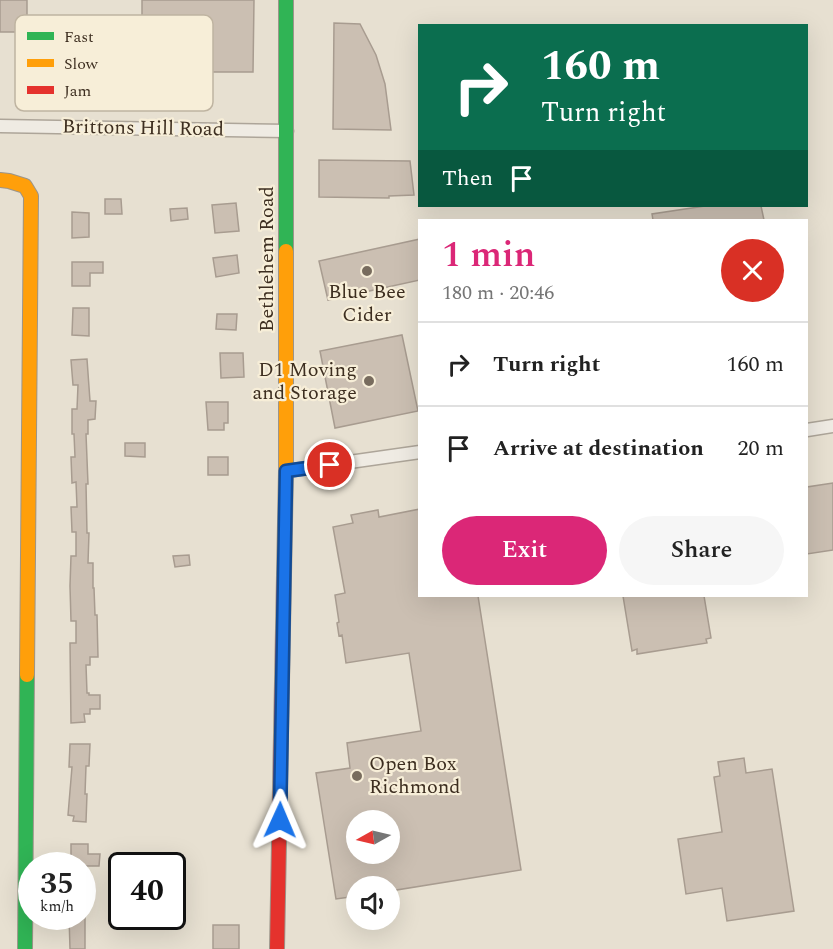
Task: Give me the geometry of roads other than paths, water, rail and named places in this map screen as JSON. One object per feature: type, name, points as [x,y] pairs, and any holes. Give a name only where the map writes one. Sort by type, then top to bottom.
[{"type":"street","name":"Bethlehem Road","points":[[277,949],[286,471],[286,0]]},
{"type":"street","name":"Brittons Hill Road","points":[[0,126],[286,131]]},
{"type":"street","points":[[0,180],[25,186],[31,196],[25,949]]},
{"type":"street","points":[[808,430],[833,426]]},
{"type":"street","points":[[286,471],[418,452]]},
{"type":"place","name":"Blue Bee Cider","points":[[367,271]]},
{"type":"place","name":"D1 Moving and Storage","points":[[369,381]]},
{"type":"place","name":"Open Box Richmond","points":[[357,776]]}]
